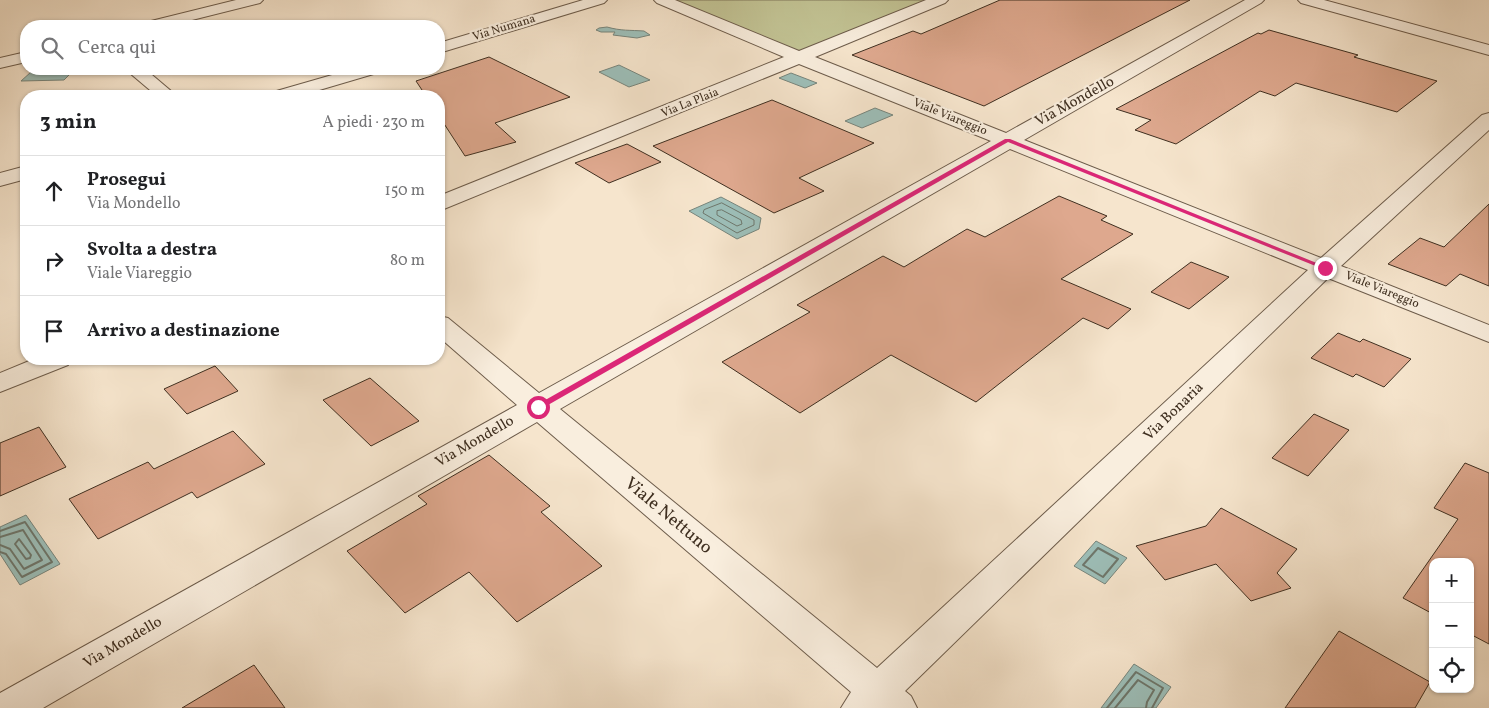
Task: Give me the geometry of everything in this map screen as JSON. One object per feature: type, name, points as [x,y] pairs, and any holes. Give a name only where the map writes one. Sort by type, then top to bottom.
[{"type":"street","points":[[173,20],[255,0]]},
{"type":"street","name":"Via Numana","points":[[445,46],[599,0]]},
{"type":"street","name":"Viale Viareggio","points":[[662,0],[801,58],[1489,334]]},
{"type":"street","name":"Via La Plaia","points":[[445,202],[940,0]]},
{"type":"street","name":"Via Mondello","points":[[8,708],[1256,0]]},
{"type":"street","points":[[1306,0],[1489,50]]},
{"type":"street","points":[[1,62],[20,57]]},
{"type":"street","points":[[1,62],[20,62]]},
{"type":"street","points":[[142,75],[160,90]]},
{"type":"street","points":[[300,90],[351,75]]},
{"type":"street","name":"Via Bonaria","points":[[879,703],[1325,268],[1489,118]]},
{"type":"street","points":[[0,180],[20,174]]},
{"type":"street","name":"Viale Nettuno","points":[[445,329],[538,407],[879,703]]},
{"type":"street","points":[[0,383],[44,365]]},
{"type":"green space","points":[[662,0],[940,0],[801,58]]},
{"type":"water","points":[[607,27],[644,31],[650,35],[637,38],[613,35],[615,32],[596,30]]},
{"type":"water","points":[[619,65],[650,80],[629,87],[599,72]]},
{"type":"water","points":[[791,73],[817,83],[805,88],[779,78]]},
{"type":"water","points":[[28,75],[69,75],[64,80],[21,81]]},
{"type":"water","points":[[875,108],[893,115],[862,128],[845,121]]},
{"type":"water","points":[[721,197],[761,218],[759,229],[737,239],[689,211]]},
{"type":"water","points":[[26,515],[60,564],[20,585],[0,554],[0,527]]},
{"type":"water","points":[[1096,541],[1127,558],[1105,584],[1074,566]]},
{"type":"water","points":[[1134,664],[1171,687],[1156,708],[1101,708]]},
{"type":"building","points":[[1000,0],[1190,0],[984,106],[852,55],[913,31],[921,34]]},
{"type":"building","points":[[1269,30],[1358,55],[1354,57],[1437,81],[1397,112],[1296,83],[1275,96],[1260,91],[1176,144],[1135,130],[1151,120],[1116,109],[1258,33],[1261,34]]},
{"type":"building","points":[[489,57],[570,97],[495,123],[516,142],[465,156],[445,125],[445,90],[422,90],[416,81],[434,75],[445,75],[445,71]]},
{"type":"building","points":[[772,100],[874,143],[799,178],[824,191],[774,213],[653,146]]},
{"type":"building","points":[[627,144],[661,162],[609,183],[575,163]]},
{"type":"building","points":[[1059,196],[1107,216],[1101,220],[1133,234],[1061,279],[1131,309],[1108,329],[1083,318],[976,402],[891,355],[800,413],[722,362],[810,312],[797,305],[883,256],[904,267],[967,229],[985,237]]},
{"type":"building","points":[[1489,204],[1489,286],[1460,274],[1446,286],[1388,264],[1420,238],[1444,247]]},
{"type":"building","points":[[1191,262],[1229,277],[1189,309],[1151,292]]},
{"type":"building","points":[[1338,333],[1360,342],[1363,339],[1411,359],[1384,387],[1356,374],[1353,377],[1311,358]]},
{"type":"building","points":[[215,366],[238,391],[187,414],[164,389]]},
{"type":"building","points":[[370,378],[419,421],[371,446],[323,400]]},
{"type":"building","points":[[1314,414],[1349,430],[1308,476],[1272,458]]},
{"type":"building","points":[[39,427],[66,467],[0,496],[0,443]]},
{"type":"building","points":[[233,431],[265,464],[197,498],[192,492],[98,539],[69,499],[148,462],[154,469]]},
{"type":"building","points":[[489,455],[550,506],[541,512],[602,566],[517,622],[469,572],[405,613],[347,551],[427,504],[418,496]]},
{"type":"building","points":[[1465,463],[1489,473],[1489,644],[1474,636],[1474,558],[1431,558],[1458,519],[1434,508]]},
{"type":"building","points":[[1221,508],[1297,549],[1277,573],[1291,588],[1251,601],[1216,564],[1165,580],[1136,546],[1206,526]]},
{"type":"building","points":[[1429,561],[1429,612],[1403,598]]},
{"type":"building","points":[[1339,631],[1429,681],[1415,708],[1285,708]]},
{"type":"building","points":[[254,665],[285,708],[182,708]]},
{"type":"route","points":[[538,407],[1008,140],[1325,268]]}]
